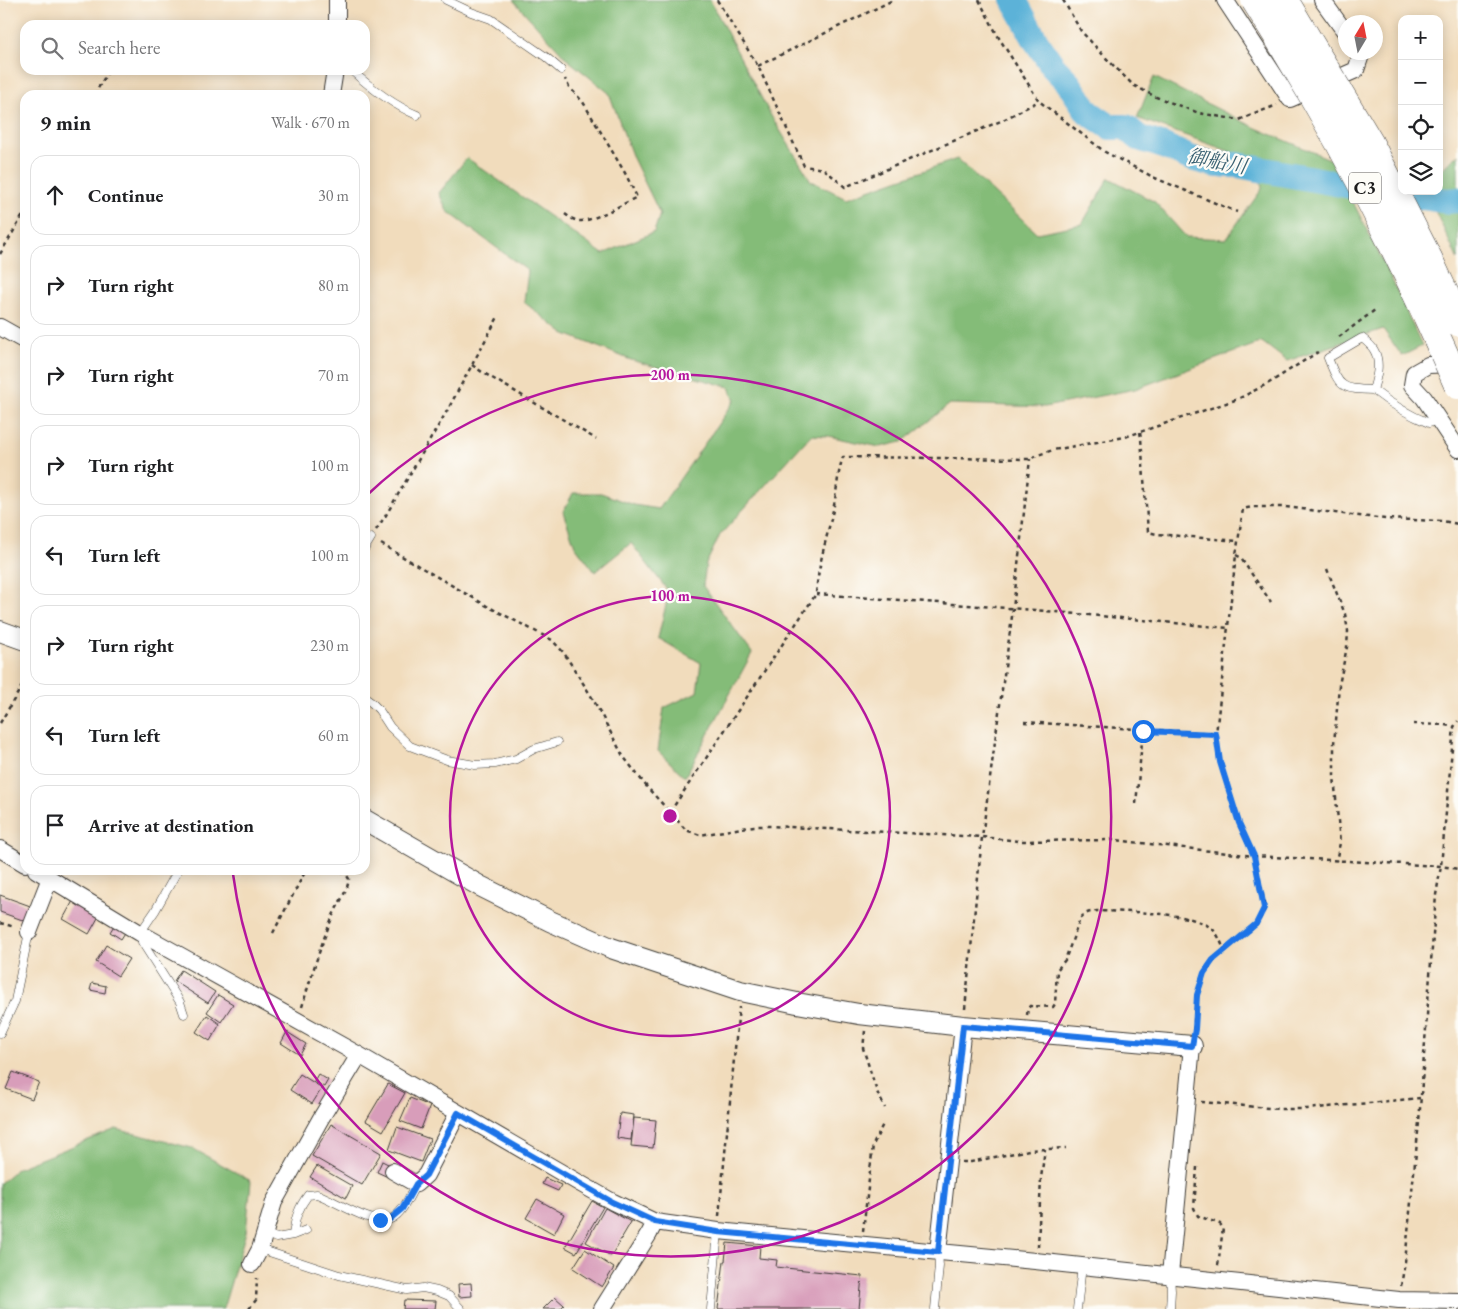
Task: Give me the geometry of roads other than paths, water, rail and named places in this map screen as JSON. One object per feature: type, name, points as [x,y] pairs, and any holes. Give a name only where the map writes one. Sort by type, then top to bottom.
[{"type":"highway","name":"C3","points":[[1255,0],[1315,99],[1374,205],[1431,323],[1458,385]]},
{"type":"highway","name":"C3","points":[[1284,0],[1370,144],[1458,322]]},
{"type":"street","points":[[337,0],[337,20]]},
{"type":"street","points":[[1225,0],[1290,99],[1356,70],[1359,60]]},
{"type":"street","points":[[1322,0],[1338,22]]},
{"type":"street","points":[[332,90],[334,75]]},
{"type":"street","points":[[0,327],[20,338]]},
{"type":"street","points":[[1458,364],[1428,365],[1414,373],[1412,385],[1424,398],[1458,449]]},
{"type":"street","points":[[0,631],[20,638]]},
{"type":"street","points":[[370,823],[480,886],[550,921],[611,948],[740,991],[797,1004],[867,1015],[963,1026],[1192,1046],[1170,1275]]},
{"type":"street","points":[[0,849],[20,861]]},
{"type":"street","points":[[45,875],[142,934],[359,1055],[605,1197],[655,1222],[718,1232],[1035,1261],[1399,1300],[1458,1301]]},
{"type":"street","points":[[29,932],[50,878]]},
{"type":"street","points":[[938,1252],[963,1026]]},
{"type":"street","points":[[252,1264],[260,1249],[274,1202],[359,1055]]},
{"type":"street","points":[[393,1171],[416,1184],[426,1175],[458,1113]]},
{"type":"street","points":[[602,1309],[655,1222]]},
{"type":"lane","points":[[446,0],[490,19],[546,57],[561,70]]},
{"type":"lane","points":[[357,75],[404,109],[418,115]]},
{"type":"lane","points":[[1373,390],[1377,376],[1377,359],[1373,348],[1362,338],[1328,358],[1336,379],[1344,386],[1353,389],[1373,390],[1416,418],[1430,423],[1438,419]]},
{"type":"lane","points":[[370,702],[379,710],[390,727],[410,746],[447,760],[475,765],[495,764],[516,759],[557,742]]},
{"type":"lane","points":[[175,875],[142,934],[142,942],[180,1002],[184,1014]]},
{"type":"lane","points":[[0,1034],[15,1001],[29,932]]},
{"type":"lane","points":[[293,1235],[296,1218],[308,1195],[317,1194],[368,1218],[390,1219],[402,1209],[416,1184]]},
{"type":"lane","points":[[265,1233],[276,1238],[306,1230]]},
{"type":"lane","points":[[711,1309],[718,1232]]},
{"type":"lane","points":[[260,1249],[339,1275],[407,1290],[423,1288],[437,1291],[449,1296],[461,1309]]},
{"type":"lane","points":[[935,1309],[939,1266],[938,1252]]},
{"type":"lane","points":[[1077,1309],[1082,1266]]},
{"type":"lane","points":[[1170,1275],[1172,1291],[1170,1309]]},
{"type":"waterway","name":"御船川","points":[[1014,0],[1036,41],[1055,69],[1067,81],[1088,112],[1110,127],[1126,127],[1139,138],[1164,146],[1190,158],[1217,165],[1237,165],[1357,187],[1378,196],[1393,198],[1422,197],[1447,201],[1458,200]]}]
